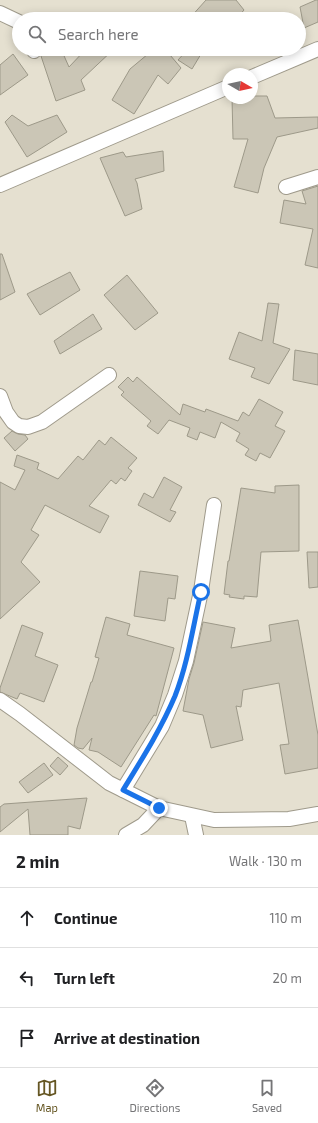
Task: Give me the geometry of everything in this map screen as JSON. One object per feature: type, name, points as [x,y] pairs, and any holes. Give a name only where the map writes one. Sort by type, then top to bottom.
[{"type":"street","points":[[0,13],[12,19]]},
{"type":"street","points":[[306,54],[318,49]]},
{"type":"street","points":[[258,74],[302,56]]},
{"type":"street","points":[[0,185],[222,90]]},
{"type":"street","points":[[286,187],[318,176]]},
{"type":"street","points":[[0,396],[6,412],[13,422],[19,426],[28,427],[42,422],[109,375]]},
{"type":"street","points":[[123,790],[162,726],[180,681],[186,661],[201,592],[214,505]]},
{"type":"street","points":[[0,700],[109,783],[159,808],[214,820],[289,819],[318,814]]},
{"type":"street","points":[[126,835],[143,825],[159,808]]},
{"type":"street","points":[[192,816],[196,835]]},
{"type":"building","points":[[206,0],[236,0],[244,10],[242,12],[195,12]]},
{"type":"building","points":[[318,0],[318,22],[306,27],[306,12],[301,12],[300,7]]},
{"type":"building","points":[[12,55],[28,75],[0,95],[0,65]]},
{"type":"building","points":[[41,56],[64,56],[69,67],[79,56],[107,56],[81,80],[85,90],[56,101]]},
{"type":"building","points":[[146,56],[171,56],[181,68],[168,84],[158,75],[134,114],[112,100],[130,69]]},
{"type":"building","points":[[182,56],[200,56],[192,69],[178,60]]},
{"type":"building","points":[[258,96],[267,96],[275,118],[318,117],[318,128],[277,137],[264,168],[258,193],[234,187],[248,139],[233,139],[232,104],[258,104]]},
{"type":"building","points":[[12,115],[28,126],[57,115],[67,132],[27,157],[5,122]]},
{"type":"building","points":[[163,151],[164,171],[135,179],[142,209],[125,216],[100,158],[123,152],[126,157]]},
{"type":"building","points":[[318,186],[318,268],[305,265],[313,229],[280,223],[284,200],[306,204],[302,191]]},
{"type":"building","points":[[0,254],[2,254],[15,292],[0,300]]},
{"type":"building","points":[[70,272],[80,290],[40,315],[27,294]]},
{"type":"building","points":[[127,275],[158,313],[135,330],[104,295]]},
{"type":"building","points":[[268,303],[279,304],[273,343],[290,349],[269,384],[251,377],[255,368],[229,359],[239,332],[262,341]]},
{"type":"building","points":[[93,314],[102,329],[60,354],[54,341]]},
{"type":"building","points":[[295,350],[318,354],[318,385],[293,380]]},
{"type":"building","points":[[128,377],[133,382],[137,377],[180,415],[183,404],[205,412],[206,409],[238,421],[243,412],[249,416],[259,399],[283,412],[275,426],[285,431],[270,458],[260,453],[256,461],[245,455],[249,449],[236,441],[240,433],[221,422],[215,438],[200,432],[197,440],[187,436],[190,428],[169,420],[158,434],[147,426],[151,421],[121,395],[124,392],[118,387]]},
{"type":"building","points":[[12,431],[25,435],[28,439],[15,451],[4,438]]},
{"type":"building","points":[[111,437],[137,458],[128,468],[132,471],[125,481],[121,478],[116,484],[111,480],[89,506],[109,516],[100,533],[45,505],[31,530],[39,535],[21,562],[40,582],[0,619],[0,482],[15,490],[25,470],[14,466],[17,455],[39,463],[37,469],[58,479],[78,456],[83,460],[99,440],[105,445]]},
{"type":"building","points":[[164,477],[182,487],[170,510],[176,512],[170,522],[138,505],[144,493],[153,498]]},
{"type":"building","points":[[299,485],[299,551],[261,552],[257,597],[244,596],[244,599],[229,597],[230,595],[224,594],[228,561],[241,488],[275,493],[275,486]]},
{"type":"building","points":[[307,552],[318,552],[318,587],[309,588]]},
{"type":"building","points":[[140,571],[178,576],[175,599],[168,598],[165,621],[134,616]]},
{"type":"building","points":[[106,617],[130,624],[127,635],[174,648],[156,716],[154,715],[121,767],[98,752],[89,750],[92,738],[83,749],[74,745],[77,728],[99,658],[95,657]]},
{"type":"building","points":[[298,620],[318,735],[318,768],[285,774],[280,745],[289,744],[279,683],[243,690],[241,707],[236,706],[243,740],[211,748],[203,715],[183,711],[203,622],[235,628],[231,648],[271,641],[269,625]]},
{"type":"building","points":[[22,625],[43,633],[35,656],[58,665],[44,702],[20,693],[17,699],[0,692],[0,688]]},
{"type":"building","points":[[58,757],[68,766],[60,775],[50,766]]},
{"type":"building","points":[[44,763],[53,775],[28,793],[19,782]]},
{"type":"building","points":[[87,798],[80,829],[68,826],[68,835],[30,835],[28,809],[0,832],[0,807],[4,804]]},
{"type":"route","points":[[159,808],[123,790],[162,726],[175,695],[186,661],[201,592]]}]
